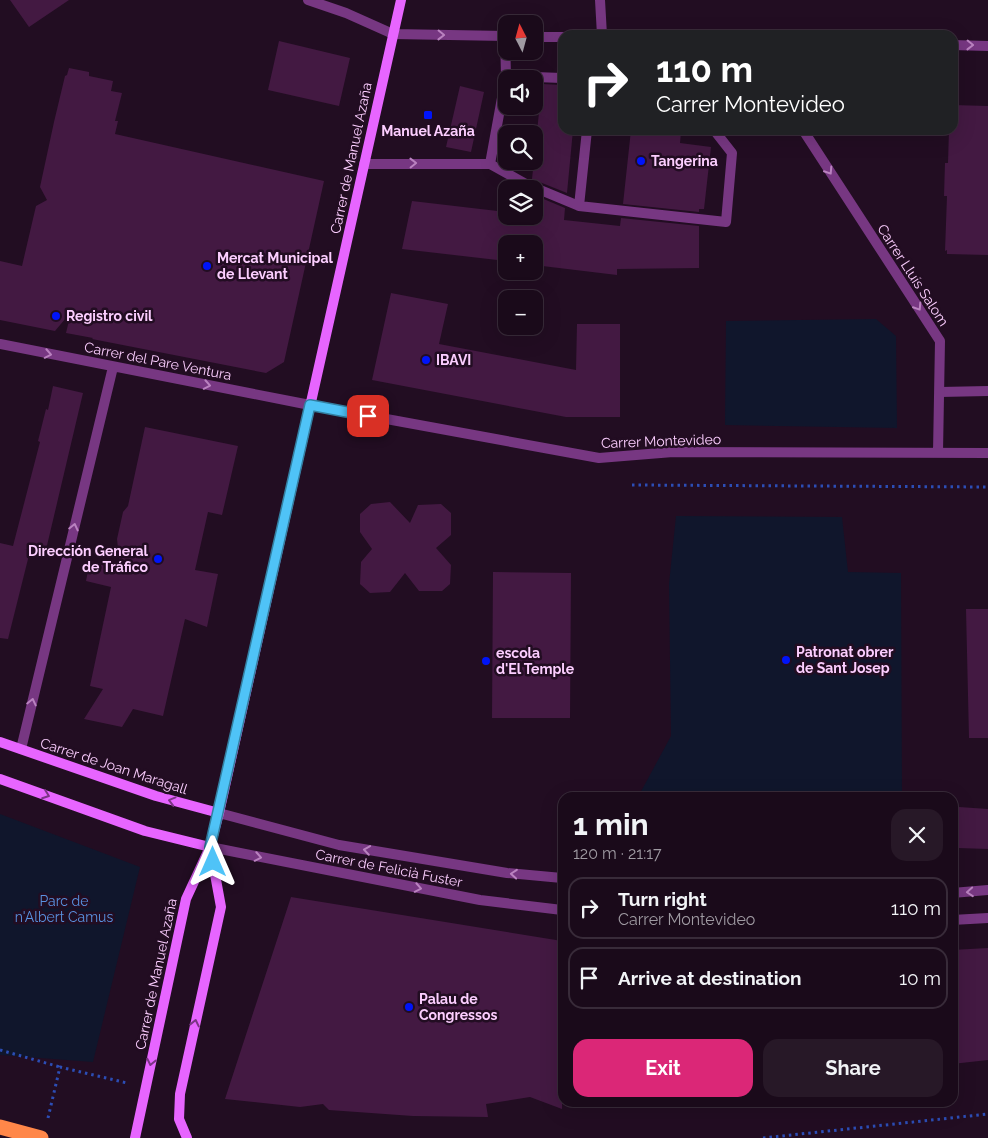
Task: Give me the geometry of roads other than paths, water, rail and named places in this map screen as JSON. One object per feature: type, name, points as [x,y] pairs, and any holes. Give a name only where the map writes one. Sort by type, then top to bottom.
[{"type":"highway","points":[[0,1127],[41,1138]]},
{"type":"street","points":[[308,0],[346,13],[392,34],[498,36]]},
{"type":"street","name":"Carrer de Manuel Azaña","points":[[135,1138],[186,899],[210,847],[219,813],[401,0]]},
{"type":"street","points":[[600,0],[602,30]]},
{"type":"street","points":[[543,37],[558,37]]},
{"type":"street","points":[[958,45],[988,46]]},
{"type":"street","points":[[543,77],[558,78]]},
{"type":"street","points":[[490,164],[499,115]]},
{"type":"street","points":[[579,206],[586,135]]},
{"type":"street","points":[[364,164],[490,164],[526,184],[579,206],[726,222],[732,153],[718,135]]},
{"type":"street","name":"Carrer Lluís Salom","points":[[806,135],[940,341],[938,452]]},
{"type":"street","name":"Carrer del Pare Ventura","points":[[0,344],[310,405]]},
{"type":"street","points":[[21,749],[112,366]]},
{"type":"street","points":[[940,392],[988,391]]},
{"type":"street","name":"Carrer Montevideo","points":[[310,405],[599,458],[673,452],[988,452]]},
{"type":"street","name":"Carrer de Joan Maragall","points":[[0,742],[156,796],[219,813]]},
{"type":"street","points":[[0,778],[145,831],[210,847],[221,907],[178,1106],[179,1119],[187,1138]]},
{"type":"street","name":"Carrer de Felicià Fuster","points":[[219,813],[339,845],[506,873],[558,878]]},
{"type":"street","name":"Carrer de Felicià Fuster","points":[[210,847],[480,900],[558,910]]},
{"type":"street","points":[[958,892],[988,890]]},
{"type":"street","points":[[958,920],[988,918]]},
{"type":"place","name":"Manuel Azaña","points":[[428,115]]},
{"type":"place","name":"Tangerina","points":[[641,161]]},
{"type":"place","name":"Mercat Municipal de Llevant","points":[[207,266]]},
{"type":"place","name":"Registro civil","points":[[56,316]]},
{"type":"place","name":"IBAVI","points":[[426,360]]},
{"type":"place","name":"Dirección General de Tráfico","points":[[158,559]]},
{"type":"place","name":"Patronat obrer de Sant Josep","points":[[786,660]]},
{"type":"place","name":"escola d'El Temple","points":[[486,661]]},
{"type":"place","name":"Palau de Congressos","points":[[409,1007]]},
{"type":"park label","name":"Parc de n'Albert Camus","points":[[64,910]]}]
